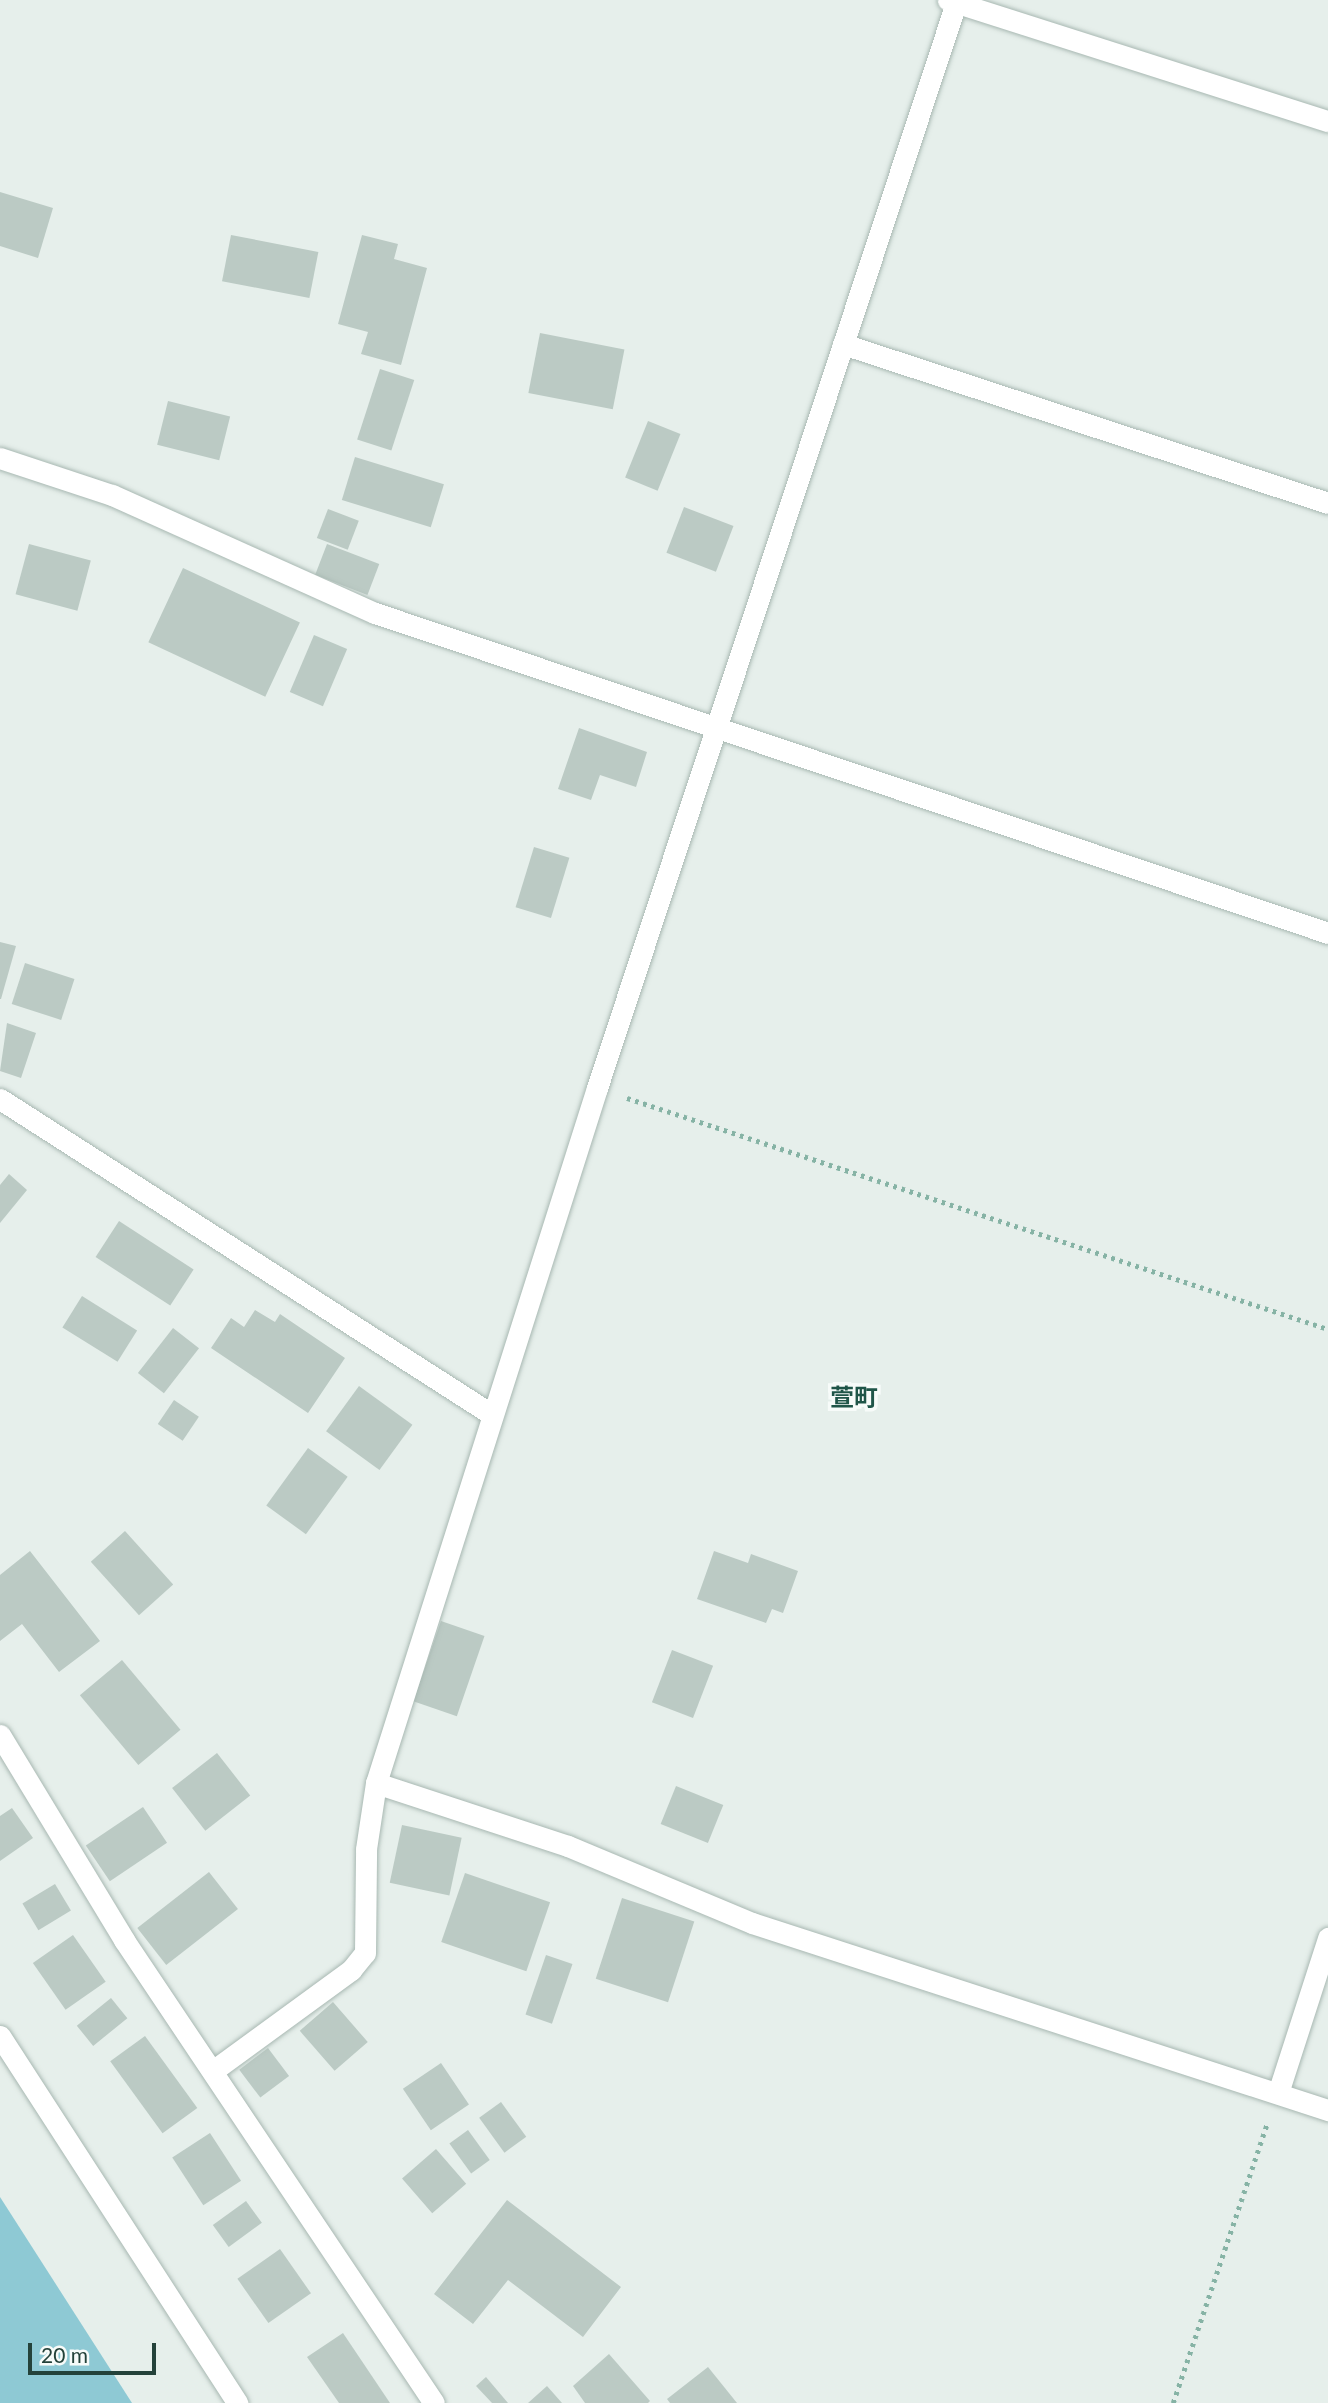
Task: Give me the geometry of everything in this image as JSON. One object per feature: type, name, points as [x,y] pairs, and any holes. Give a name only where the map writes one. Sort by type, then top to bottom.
[{"type":"street","points":[[214,2070],[286,2020],[365,1953],[366,1849],[376,1783],[491,1414],[954,1],[1328,121]]},
{"type":"street","points":[[843,344],[1328,503]]},
{"type":"street","points":[[0,458],[112,495],[374,613],[714,732],[1328,933]]},
{"type":"street","points":[[0,1099],[491,1414]]},
{"type":"street","points":[[0,1735],[124,1940],[214,2070],[434,2403]]},
{"type":"street","points":[[376,1783],[568,1846],[752,1923],[1328,2110]]},
{"type":"street","points":[[1278,2093],[1328,1938]]},
{"type":"street","points":[[0,2036],[237,2403]]},
{"type":"path","points":[[597,1088],[1328,1329]]},
{"type":"path","points":[[1173,2403],[1278,2093]]},
{"type":"water","points":[[0,2197],[132,2403],[0,2403]]},
{"type":"building","points":[[0,192],[53,208],[38,258],[0,246]]},
{"type":"building","points":[[231,235],[318,252],[309,298],[222,281]]},
{"type":"building","points":[[362,235],[398,244],[394,259],[427,268],[401,365],[361,354],[368,332],[338,324]]},
{"type":"building","points":[[540,333],[624,349],[613,409],[528,393]]},
{"type":"building","points":[[380,369],[414,380],[391,451],[357,439]]},
{"type":"building","points":[[168,401],[230,416],[219,460],[157,445]]},
{"type":"building","points":[[648,421],[680,434],[658,491],[625,478]]},
{"type":"building","points":[[355,457],[444,484],[431,527],[342,500]]},
{"type":"building","points":[[684,507],[733,526],[716,572],[666,553]]},
{"type":"building","points":[[328,509],[359,521],[348,550],[317,538]]},
{"type":"building","points":[[29,544],[91,561],[77,611],[16,594]]},
{"type":"building","points":[[327,544],[379,564],[367,595],[315,575]]},
{"type":"building","points":[[183,568],[300,623],[265,697],[148,642]]},
{"type":"building","points":[[314,635],[347,649],[323,706],[290,692]]},
{"type":"building","points":[[579,728],[647,752],[636,787],[600,775],[591,800],[558,789]]},
{"type":"building","points":[[534,847],[569,858],[551,918],[516,907]]},
{"type":"building","points":[[0,942],[16,946],[1,999],[0,999]]},
{"type":"building","points":[[25,963],[74,979],[61,1020],[12,1004]]},
{"type":"building","points":[[7,1023],[36,1033],[21,1078],[0,1071]]},
{"type":"building","points":[[9,1174],[27,1190],[0,1223],[0,1185]]},
{"type":"building","points":[[119,1221],[194,1269],[170,1306],[96,1257]]},
{"type":"building","points":[[82,1296],[137,1330],[118,1362],[62,1327]]},
{"type":"building","points":[[255,1310],[275,1322],[280,1314],[345,1358],[308,1413],[211,1348],[231,1318],[244,1327]]},
{"type":"building","points":[[173,1328],[199,1348],[164,1393],[138,1373]]},
{"type":"building","points":[[359,1386],[412,1425],[379,1470],[326,1431]]},
{"type":"building","points":[[174,1400],[199,1417],[183,1441],[158,1424]]},
{"type":"building","points":[[308,1448],[348,1477],[306,1534],[266,1505]]},
{"type":"building","points":[[125,1531],[173,1585],[139,1615],[91,1562]]},
{"type":"building","points":[[30,1551],[100,1641],[59,1672],[22,1624],[0,1641],[0,1575]]},
{"type":"building","points":[[714,1551],[748,1563],[751,1554],[798,1571],[783,1613],[772,1609],[766,1623],[697,1599]]},
{"type":"building","points":[[441,1621],[484,1636],[457,1716],[413,1701]]},
{"type":"building","points":[[672,1650],[713,1666],[693,1718],[652,1702]]},
{"type":"building","points":[[122,1660],[180,1730],[138,1765],[80,1695]]},
{"type":"building","points":[[217,1753],[250,1796],[205,1831],[172,1788]]},
{"type":"building","points":[[676,1786],[723,1805],[708,1843],[661,1824]]},
{"type":"building","points":[[143,1807],[167,1843],[110,1881],[86,1846]]},
{"type":"building","points":[[12,1808],[33,1838],[0,1861],[0,1816]]},
{"type":"building","points":[[402,1825],[462,1838],[449,1895],[390,1883]]},
{"type":"building","points":[[209,1872],[238,1909],[166,1965],[137,1928]]},
{"type":"building","points":[[465,1873],[550,1902],[526,1971],[441,1942]]},
{"type":"building","points":[[55,1884],[71,1911],[38,1930],[22,1904]]},
{"type":"building","points":[[622,1898],[694,1921],[668,2002],[596,1979]]},
{"type":"building","points":[[73,1935],[106,1982],[66,2010],[33,1963]]},
{"type":"building","points":[[546,1955],[572,1964],[552,2024],[525,2015]]},
{"type":"building","points":[[111,1998],[127,2018],[93,2046],[77,2026]]},
{"type":"building","points":[[333,2002],[368,2042],[335,2071],[300,2031]]},
{"type":"building","points":[[145,2036],[197,2108],[163,2133],[110,2061]]},
{"type":"building","points":[[268,2048],[289,2076],[260,2098],[239,2070]]},
{"type":"building","points":[[441,2063],[469,2104],[431,2130],[403,2089]]},
{"type":"building","points":[[501,2102],[526,2137],[504,2153],[479,2118]]},
{"type":"building","points":[[468,2130],[490,2160],[471,2173],[449,2144]]},
{"type":"building","points":[[210,2133],[241,2181],[203,2205],[172,2158]]},
{"type":"building","points":[[436,2149],[466,2184],[432,2213],[402,2179]]},
{"type":"building","points":[[507,2200],[621,2287],[583,2337],[508,2280],[473,2324],[434,2294]]},
{"type":"building","points":[[246,2201],[262,2223],[229,2247],[213,2225]]},
{"type":"building","points":[[280,2249],[311,2293],[268,2323],[237,2279]]},
{"type":"building","points":[[343,2333],[390,2403],[339,2403],[307,2357]]},
{"type":"building","points":[[609,2354],[650,2401],[648,2403],[585,2403],[573,2386]]},
{"type":"building","points":[[708,2367],[737,2403],[670,2403],[667,2399]]},
{"type":"building","points":[[486,2377],[508,2403],[492,2403],[476,2386]]},
{"type":"building","points":[[547,2386],[562,2403],[528,2403]]},
{"type":"district","name":"萱町","points":[[854,1397]]}]
